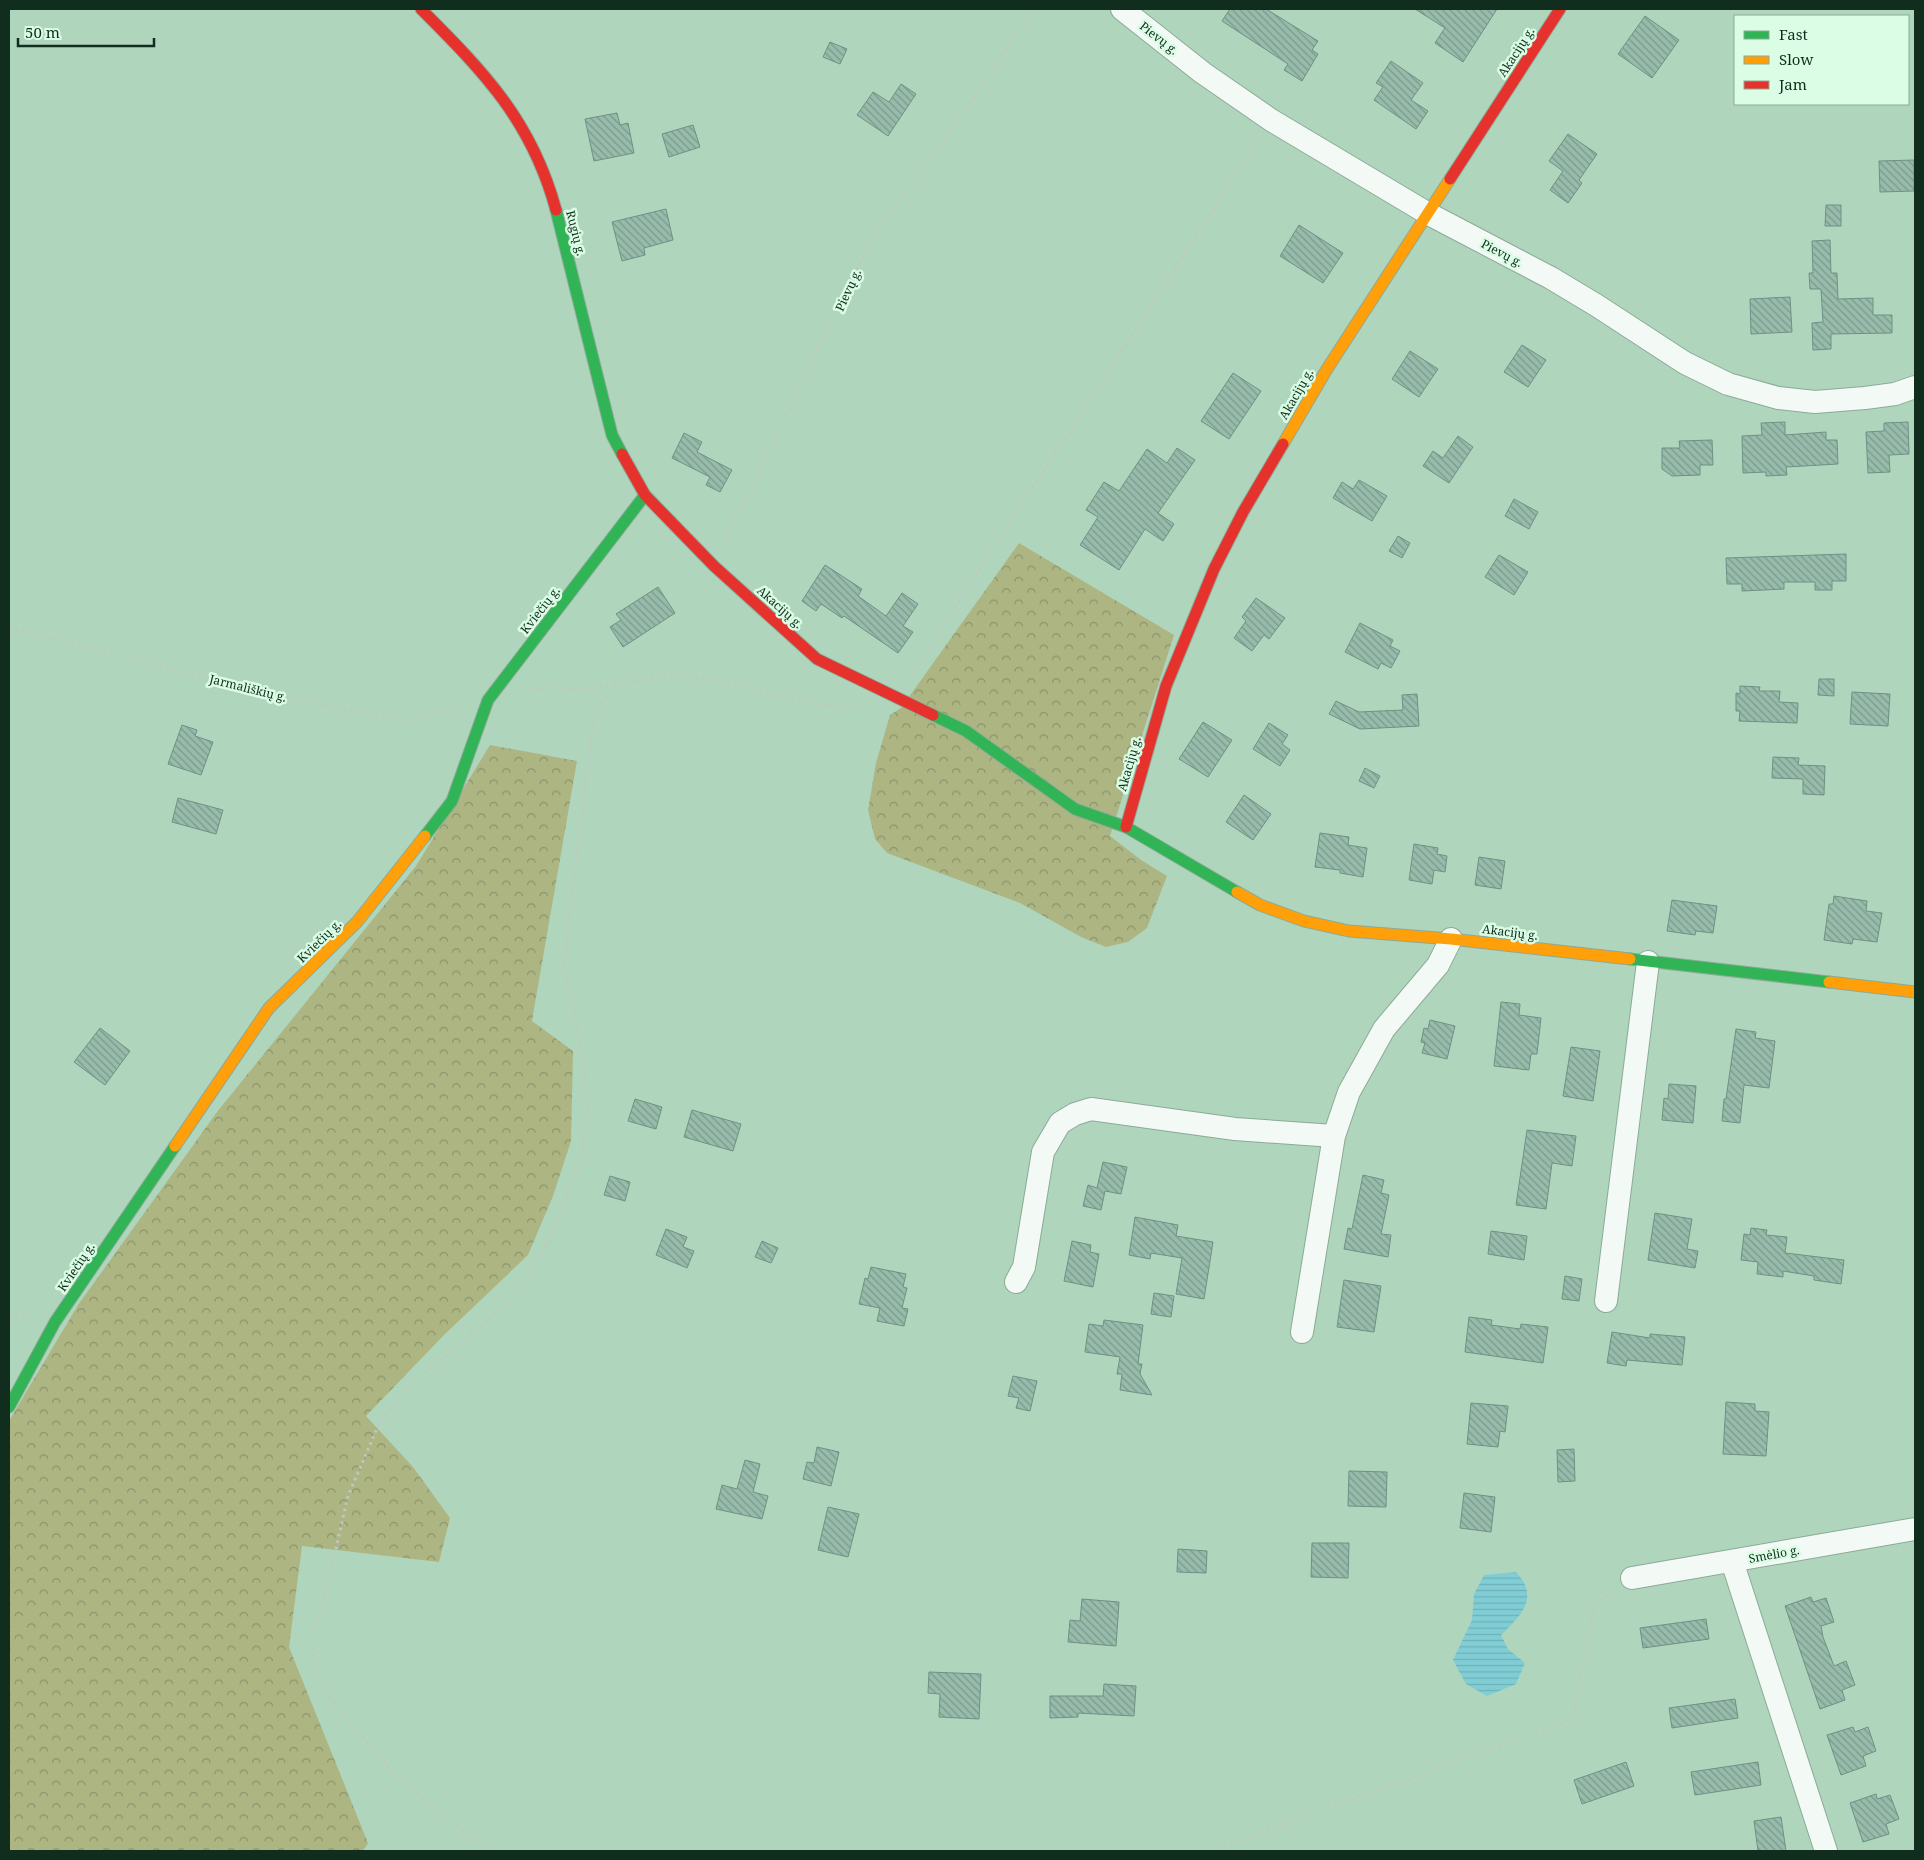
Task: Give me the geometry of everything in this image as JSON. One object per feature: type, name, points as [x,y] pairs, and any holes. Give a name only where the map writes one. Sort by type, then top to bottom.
[{"type":"street","name":"Rugių g.","points":[[420,9],[468,56],[491,82],[514,113],[536,154],[556,207],[612,435],[645,496]]},
{"type":"street","name":"Pievų g.","points":[[1122,9],[1203,73],[1272,120],[1427,213],[1551,278],[1685,363],[1728,384],[1778,398],[1815,402],[1895,394],[1915,387]]},
{"type":"street","name":"Akacijų g.","points":[[1126,827],[1166,686],[1214,569],[1243,512],[1327,369],[1560,9]]},
{"type":"street","name":"Akacijų g.","points":[[645,496],[714,566],[817,659],[966,731],[1075,809],[1126,827],[1260,906],[1304,922],[1349,931],[1451,939],[1915,992]]},
{"type":"street","name":"Kviečių g.","points":[[9,1407],[55,1322],[270,1008],[357,922],[452,801],[488,700],[645,496]]},
{"type":"street","points":[[1302,1332],[1334,1136],[1349,1092],[1384,1030],[1438,965],[1451,939]]},
{"type":"street","points":[[1606,1301],[1648,962]]},
{"type":"street","points":[[1016,1282],[1024,1267],[1044,1152],[1060,1123],[1075,1114],[1091,1108],[1235,1129],[1334,1136]]},
{"type":"street","name":"Smėlio g.","points":[[1632,1578],[1915,1529]]},
{"type":"street","points":[[1732,1561],[1826,1851]]},
{"type":"path","name":"Pievų g.","points":[[714,566],[871,240],[981,87],[1032,9]]},
{"type":"path","points":[[896,698],[1272,120]]},
{"type":"path","name":"Jarmališkių g.","points":[[9,627],[264,693],[403,721],[549,687],[587,690],[674,674],[702,678],[838,708],[864,706]]},
{"type":"path","points":[[489,1851],[399,1779],[332,1701],[315,1664],[312,1637],[328,1583],[348,1496],[379,1424],[412,1384],[513,1299],[549,1241],[581,1159],[588,1104],[577,1024],[563,969],[593,723],[601,704],[618,684]]},
{"type":"path","points":[[1212,1851],[1243,1838],[1572,1719],[1594,1605],[1632,1578]]},
{"type":"green space","points":[[1019,543],[1174,635],[1110,836],[1141,860],[1167,876],[1147,928],[1128,942],[1106,947],[1081,937],[1020,903],[887,853],[875,839],[868,810],[876,763],[890,715],[901,708]]},
{"type":"green space","points":[[490,745],[577,761],[532,1021],[573,1051],[571,1141],[553,1196],[528,1255],[444,1335],[366,1416],[413,1467],[450,1518],[439,1562],[302,1546],[289,1647],[368,1843],[363,1851],[9,1851],[9,1421],[78,1305],[217,1112],[416,866]]},
{"type":"water","points":[[1516,1572],[1527,1590],[1527,1598],[1521,1613],[1501,1635],[1508,1649],[1525,1663],[1516,1684],[1487,1696],[1466,1684],[1453,1660],[1472,1620],[1474,1594],[1484,1575]]},
{"type":"building","points":[[1230,9],[1266,9],[1318,41],[1312,50],[1318,54],[1302,81],[1284,70],[1288,64],[1222,21]]},
{"type":"building","points":[[1415,9],[1497,9],[1463,62],[1435,43],[1445,28]]},
{"type":"building","points":[[1645,16],[1679,40],[1652,78],[1618,54]]},
{"type":"building","points":[[830,42],[847,49],[840,64],[823,57]]},
{"type":"building","points":[[1391,61],[1423,83],[1411,100],[1428,111],[1416,129],[1374,100],[1383,87],[1376,83]]},
{"type":"building","points":[[901,84],[916,94],[888,136],[857,115],[873,92],[889,102]]},
{"type":"building","points":[[617,113],[620,125],[628,123],[634,153],[594,161],[585,119]]},
{"type":"building","points":[[693,125],[700,147],[669,157],[662,134]]},
{"type":"building","points":[[1568,134],[1597,154],[1579,180],[1582,183],[1568,203],[1550,190],[1563,171],[1549,161]]},
{"type":"building","points":[[1914,160],[1914,191],[1880,192],[1879,161]]},
{"type":"building","points":[[1826,205],[1841,205],[1841,226],[1825,226]]},
{"type":"building","points":[[666,209],[673,240],[644,248],[645,255],[622,261],[612,222]]},
{"type":"building","points":[[1299,225],[1343,253],[1323,283],[1280,256]]},
{"type":"building","points":[[1830,240],[1831,273],[1837,273],[1838,299],[1873,298],[1873,315],[1892,315],[1892,333],[1831,334],[1831,349],[1813,350],[1812,323],[1823,322],[1821,289],[1810,289],[1809,273],[1813,273],[1812,241]]},
{"type":"building","points":[[1790,297],[1792,332],[1751,334],[1750,299]]},
{"type":"building","points":[[1522,345],[1546,360],[1528,387],[1504,372]]},
{"type":"building","points":[[1410,351],[1438,369],[1419,397],[1392,379]]},
{"type":"building","points":[[1233,373],[1261,391],[1229,439],[1201,421]]},
{"type":"building","points":[[1785,422],[1785,435],[1826,432],[1826,440],[1837,440],[1838,464],[1786,467],[1787,475],[1766,476],[1766,472],[1743,473],[1742,436],[1762,435],[1761,423]]},
{"type":"building","points":[[1908,422],[1909,454],[1889,455],[1890,472],[1868,473],[1866,432],[1884,431],[1884,423]]},
{"type":"building","points":[[684,433],[702,442],[697,452],[732,470],[720,492],[706,485],[710,477],[672,458]]},
{"type":"building","points":[[1458,436],[1473,447],[1449,483],[1423,466],[1433,451],[1443,458]]},
{"type":"building","points":[[1712,440],[1713,465],[1700,465],[1700,475],[1672,476],[1662,469],[1662,448],[1680,448],[1679,441]]},
{"type":"building","points":[[1177,448],[1195,460],[1158,513],[1174,524],[1163,541],[1145,529],[1119,570],[1080,545],[1098,517],[1086,510],[1104,482],[1119,491],[1147,449],[1167,463]]},
{"type":"building","points":[[1359,480],[1387,496],[1372,521],[1333,498],[1342,482],[1353,489]]},
{"type":"building","points":[[1514,499],[1538,512],[1529,529],[1505,516]]},
{"type":"building","points":[[1398,536],[1410,543],[1402,558],[1389,551]]},
{"type":"building","points":[[1846,554],[1846,581],[1832,581],[1832,590],[1815,590],[1815,582],[1784,582],[1784,589],[1742,591],[1742,584],[1727,584],[1726,558]]},
{"type":"building","points":[[1499,555],[1528,572],[1514,595],[1485,577]]},
{"type":"building","points":[[825,565],[862,589],[858,596],[886,616],[902,593],[918,604],[903,626],[913,632],[898,653],[844,616],[842,618],[821,604],[816,611],[802,601]]},
{"type":"building","points":[[658,587],[675,613],[623,647],[610,627],[621,620],[616,614]]},
{"type":"building","points":[[1256,598],[1285,618],[1269,639],[1264,635],[1252,651],[1234,638],[1246,621],[1242,617]]},
{"type":"building","points":[[1360,623],[1393,640],[1390,646],[1400,651],[1391,668],[1381,663],[1378,669],[1345,652]]},
{"type":"building","points":[[1819,679],[1834,679],[1834,696],[1818,695]]},
{"type":"building","points":[[1740,686],[1760,687],[1759,691],[1780,691],[1779,702],[1798,703],[1797,723],[1739,721],[1740,711],[1736,711],[1736,693],[1740,694]]},
{"type":"building","points":[[1852,692],[1890,694],[1888,726],[1850,724]]},
{"type":"building","points":[[1417,694],[1419,726],[1360,729],[1329,714],[1336,701],[1359,712],[1403,710],[1402,695]]},
{"type":"building","points":[[1203,722],[1232,740],[1208,777],[1179,759]]},
{"type":"building","points":[[1269,723],[1288,735],[1282,744],[1290,750],[1280,766],[1253,749]]},
{"type":"building","points":[[182,725],[197,730],[195,736],[213,742],[201,775],[168,764]]},
{"type":"building","points":[[1773,757],[1799,758],[1798,765],[1825,766],[1824,795],[1803,794],[1803,779],[1772,778]]},
{"type":"building","points":[[1365,768],[1380,776],[1374,788],[1359,781]]},
{"type":"building","points":[[1244,795],[1271,814],[1253,840],[1226,822]]},
{"type":"building","points":[[178,798],[223,810],[216,834],[172,822]]},
{"type":"building","points":[[1320,833],[1349,837],[1348,845],[1367,848],[1363,877],[1340,873],[1340,870],[1315,867]]},
{"type":"building","points":[[1414,844],[1438,848],[1437,854],[1447,856],[1445,872],[1434,870],[1432,884],[1409,880]]},
{"type":"building","points":[[1479,857],[1505,861],[1501,889],[1475,885]]},
{"type":"building","points":[[1834,896],[1867,901],[1866,911],[1882,913],[1877,942],[1853,939],[1852,944],[1824,940],[1829,904],[1833,904]]},
{"type":"building","points":[[1672,900],[1717,906],[1713,933],[1696,931],[1695,935],[1667,931]]},
{"type":"building","points":[[1501,1002],[1520,1004],[1519,1015],[1541,1018],[1537,1054],[1531,1054],[1529,1070],[1494,1066]]},
{"type":"building","points":[[1430,1020],[1455,1026],[1447,1059],[1422,1053],[1425,1043],[1421,1042],[1424,1028],[1428,1029]]},
{"type":"building","points":[[100,1028],[130,1051],[105,1085],[74,1062]]},
{"type":"building","points":[[1736,1029],[1756,1032],[1755,1038],[1775,1041],[1769,1088],[1744,1085],[1740,1123],[1722,1121]]},
{"type":"building","points":[[1571,1047],[1600,1051],[1593,1101],[1563,1096]]},
{"type":"building","points":[[1669,1084],[1696,1086],[1693,1123],[1662,1120],[1664,1098],[1668,1099]]},
{"type":"building","points":[[635,1099],[662,1107],[656,1129],[628,1121]]},
{"type":"building","points":[[692,1110],[741,1124],[733,1151],[684,1137]]},
{"type":"building","points":[[1527,1130],[1576,1136],[1572,1166],[1552,1163],[1546,1209],[1516,1205]]},
{"type":"building","points":[[1103,1162],[1127,1167],[1121,1194],[1105,1191],[1101,1210],[1083,1206],[1088,1185],[1097,1188]]},
{"type":"building","points":[[1363,1175],[1384,1180],[1381,1193],[1389,1195],[1381,1234],[1391,1235],[1388,1257],[1344,1249],[1348,1228],[1352,1229]]},
{"type":"building","points":[[610,1176],[630,1182],[625,1201],[604,1195]]},
{"type":"building","points":[[1655,1213],[1692,1219],[1687,1249],[1698,1251],[1695,1268],[1648,1260]]},
{"type":"building","points":[[1135,1217],[1178,1225],[1176,1236],[1213,1242],[1204,1299],[1176,1294],[1182,1258],[1151,1253],[1150,1259],[1129,1255]]},
{"type":"building","points":[[1751,1228],[1767,1230],[1766,1235],[1787,1237],[1785,1253],[1844,1260],[1841,1284],[1814,1280],[1814,1276],[1783,1271],[1783,1277],[1757,1274],[1758,1262],[1741,1260],[1744,1234],[1750,1235]]},
{"type":"building","points":[[666,1229],[687,1237],[683,1247],[694,1251],[687,1268],[656,1255]]},
{"type":"building","points":[[1491,1231],[1527,1236],[1524,1260],[1488,1254]]},
{"type":"building","points":[[762,1241],[778,1248],[771,1263],[755,1257]]},
{"type":"building","points":[[1072,1241],[1091,1245],[1090,1252],[1099,1254],[1093,1287],[1064,1281]]},
{"type":"building","points":[[871,1267],[906,1274],[903,1287],[907,1288],[902,1308],[908,1309],[904,1326],[877,1321],[880,1308],[859,1304],[865,1278],[868,1279]]},
{"type":"building","points":[[1565,1276],[1582,1279],[1579,1301],[1562,1299]]},
{"type":"building","points":[[1344,1280],[1381,1286],[1374,1332],[1337,1327]]},
{"type":"building","points":[[1154,1293],[1174,1296],[1171,1317],[1151,1314]]},
{"type":"building","points":[[1469,1317],[1492,1320],[1491,1325],[1520,1329],[1521,1324],[1548,1327],[1543,1363],[1465,1352]]},
{"type":"building","points":[[1104,1320],[1143,1325],[1138,1364],[1142,1364],[1140,1374],[1152,1395],[1120,1390],[1122,1374],[1117,1374],[1120,1357],[1085,1352],[1089,1324],[1103,1326]]},
{"type":"building","points":[[1612,1332],[1650,1338],[1650,1334],[1685,1337],[1682,1365],[1627,1360],[1626,1366],[1607,1363]]},
{"type":"building","points":[[1013,1376],[1037,1381],[1030,1411],[1016,1408],[1019,1398],[1008,1396]]},
{"type":"building","points":[[1726,1402],[1755,1404],[1755,1411],[1769,1412],[1766,1456],[1723,1454]]},
{"type":"building","points":[[1471,1403],[1508,1406],[1505,1432],[1500,1431],[1498,1447],[1467,1444]]},
{"type":"building","points":[[817,1447],[839,1452],[831,1486],[803,1479],[807,1462],[814,1463]]},
{"type":"building","points":[[1574,1449],[1575,1481],[1558,1482],[1557,1450]]},
{"type":"building","points":[[745,1460],[760,1464],[753,1492],[768,1496],[762,1519],[716,1509],[722,1485],[737,1489]]},
{"type":"building","points":[[1349,1471],[1387,1472],[1386,1507],[1348,1506]]},
{"type":"building","points":[[1464,1493],[1495,1497],[1491,1532],[1460,1528]]},
{"type":"building","points":[[828,1507],[859,1514],[848,1557],[818,1550]]},
{"type":"building","points":[[1312,1543],[1349,1543],[1348,1578],[1311,1577]]},
{"type":"building","points":[[1178,1549],[1207,1551],[1206,1573],[1177,1572]]},
{"type":"building","points":[[1811,1597],[1813,1602],[1826,1598],[1834,1622],[1821,1626],[1823,1637],[1834,1666],[1846,1661],[1855,1685],[1842,1690],[1845,1700],[1820,1709],[1785,1606]]},
{"type":"building","points":[[1082,1599],[1119,1602],[1116,1646],[1068,1642],[1070,1620],[1080,1621]]},
{"type":"building","points":[[1706,1619],[1709,1639],[1643,1648],[1640,1628]]},
{"type":"building","points":[[929,1672],[981,1674],[979,1719],[939,1717],[940,1694],[928,1693]]},
{"type":"building","points":[[1104,1684],[1136,1686],[1134,1716],[1078,1713],[1078,1717],[1050,1718],[1050,1696],[1103,1696]]},
{"type":"building","points":[[1735,1699],[1738,1718],[1672,1728],[1669,1708]]},
{"type":"building","points":[[1853,1727],[1855,1732],[1868,1727],[1876,1751],[1863,1756],[1866,1766],[1841,1775],[1827,1735]]},
{"type":"building","points":[[1626,1762],[1634,1786],[1582,1804],[1574,1780]]},
{"type":"building","points":[[1758,1762],[1761,1785],[1695,1795],[1691,1772]]},
{"type":"building","points":[[1876,1794],[1877,1799],[1890,1795],[1899,1819],[1886,1824],[1889,1834],[1863,1842],[1850,1803]]},
{"type":"building","points":[[1781,1817],[1786,1851],[1758,1851],[1754,1821]]},
{"type":"traffic: fast","points":[[556,210],[612,435],[622,454]]},
{"type":"traffic: fast","points":[[425,836],[452,801],[488,700],[645,495]]},
{"type":"traffic: fast","points":[[933,715],[966,731],[1075,809],[1126,827],[1237,892]]},
{"type":"traffic: fast","points":[[1630,959],[1829,982]]},
{"type":"traffic: fast","points":[[9,1407],[55,1322],[175,1146]]},
{"type":"traffic: slow","points":[[1283,444],[1327,369],[1450,179]]},
{"type":"traffic: slow","points":[[175,1146],[269,1008],[357,922],[425,836]]},
{"type":"traffic: slow","points":[[1237,892],[1260,905],[1304,921],[1349,931],[1451,939],[1630,959]]},
{"type":"traffic: slow","points":[[1829,982],[1915,992]]},
{"type":"traffic: jam","points":[[421,9],[465,54],[503,100],[534,150],[546,178],[556,210]]},
{"type":"traffic: jam","points":[[1450,179],[1560,9]]},
{"type":"traffic: jam","points":[[1126,827],[1166,686],[1214,569],[1243,512],[1283,444]]},
{"type":"traffic: jam","points":[[622,454],[645,495],[714,566],[817,659],[933,715]]}]
